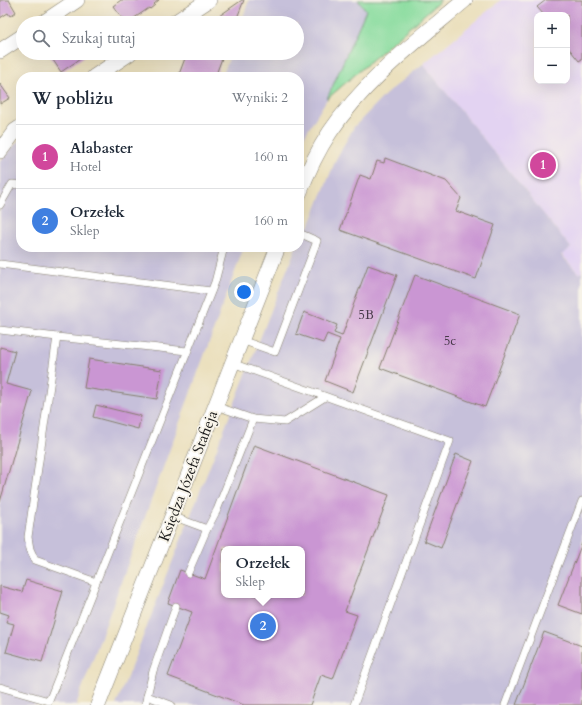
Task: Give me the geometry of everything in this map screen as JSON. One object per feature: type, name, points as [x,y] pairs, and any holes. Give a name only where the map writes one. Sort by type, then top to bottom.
[{"type":"street","points":[[53,16],[77,0]]},
{"type":"street","points":[[185,16],[209,0]]},
{"type":"street","points":[[304,183],[330,132],[365,89],[384,70],[465,0]]},
{"type":"street","points":[[0,51],[16,41]]},
{"type":"street","points":[[102,72],[120,60]]},
{"type":"street","points":[[0,151],[16,130]]},
{"type":"street","name":"Księdza Józefa Stafieja","points":[[98,705],[276,252]]},
{"type":"lane","points":[[0,205],[12,184],[16,184]]},
{"type":"lane","points":[[242,340],[275,352],[318,241],[304,236]]},
{"type":"lane","points":[[0,687],[49,701],[211,291],[223,252]]},
{"type":"lane","points":[[0,264],[211,291]]},
{"type":"lane","points":[[0,330],[187,351]]},
{"type":"lane","points":[[57,337],[28,537],[30,549],[35,560],[96,582]]},
{"type":"lane","points":[[232,363],[450,441],[354,705]]},
{"type":"lane","points":[[216,406],[252,419],[285,422],[325,397]]},
{"type":"lane","points":[[188,573],[207,528],[217,510],[252,419]]},
{"type":"lane","points":[[505,705],[582,501]]},
{"type":"lane","points":[[172,516],[207,528]]},
{"type":"lane","points":[[145,705],[153,671],[176,606]]},
{"type":"lane","points":[[147,696],[171,705]]},
{"type":"shaded area","points":[[249,0],[358,0],[366,10],[327,99],[304,137],[304,72],[224,72],[228,60],[304,60],[304,16],[243,16]]},
{"type":"shaded area","points":[[501,0],[582,0],[582,272],[579,274],[561,254],[571,248],[423,64]]},
{"type":"shaded area","points":[[423,64],[571,248],[561,255],[579,274],[582,272],[582,705],[116,705],[294,252],[304,252],[304,225],[309,227],[336,159],[354,127],[386,94]]},
{"type":"shaded area","points":[[16,143],[16,252],[242,252],[76,705],[0,705],[0,161]]},
{"type":"green space","points":[[358,0],[441,0],[327,99],[366,10]]},
{"type":"building","points":[[0,0],[9,0],[16,12],[10,16],[8,13],[0,18]]},
{"type":"building","points":[[121,0],[159,0],[150,9],[149,8],[137,16],[121,16],[113,6]]},
{"type":"building","points":[[242,0],[244,0],[238,16],[219,16]]},
{"type":"building","points":[[546,0],[582,0],[582,59],[579,61],[570,50],[570,12],[541,12],[537,7]]},
{"type":"building","points":[[53,60],[79,60],[61,72]]},
{"type":"building","points":[[184,60],[221,60],[217,72],[180,72]]},
{"type":"building","points":[[0,84],[10,98],[0,104]]},
{"type":"building","points":[[385,158],[446,181],[461,198],[456,211],[495,225],[476,279],[340,230],[360,175],[371,179],[377,161],[384,163]]},
{"type":"building","points":[[368,265],[397,275],[353,392],[325,381],[340,339],[327,334],[323,343],[296,334],[304,312],[337,325],[334,333],[342,336]]},
{"type":"building","points":[[415,275],[520,314],[485,407],[380,368]]},
{"type":"building","points":[[0,347],[15,351],[6,384],[32,391],[0,502]]},
{"type":"building","points":[[89,359],[162,370],[157,399],[84,388]]},
{"type":"building","points":[[96,405],[141,416],[138,429],[93,417]]},
{"type":"building","points":[[254,445],[389,495],[345,611],[357,615],[333,679],[321,675],[310,705],[244,705],[168,676],[192,612],[168,603],[180,570],[205,579]]},
{"type":"building","points":[[456,454],[473,461],[441,548],[424,541]]},
{"type":"building","points":[[582,543],[582,614],[558,605]]},
{"type":"building","points":[[26,580],[63,591],[42,662],[6,652],[14,624],[6,622],[9,615],[0,612],[0,586],[22,592]]},
{"type":"building","points":[[544,632],[582,646],[582,705],[516,705]]},
{"type":"place","name":"Alabaster","points":[[543,165]]},
{"type":"place","name":"Orzełek","points":[[263,626]]}]
